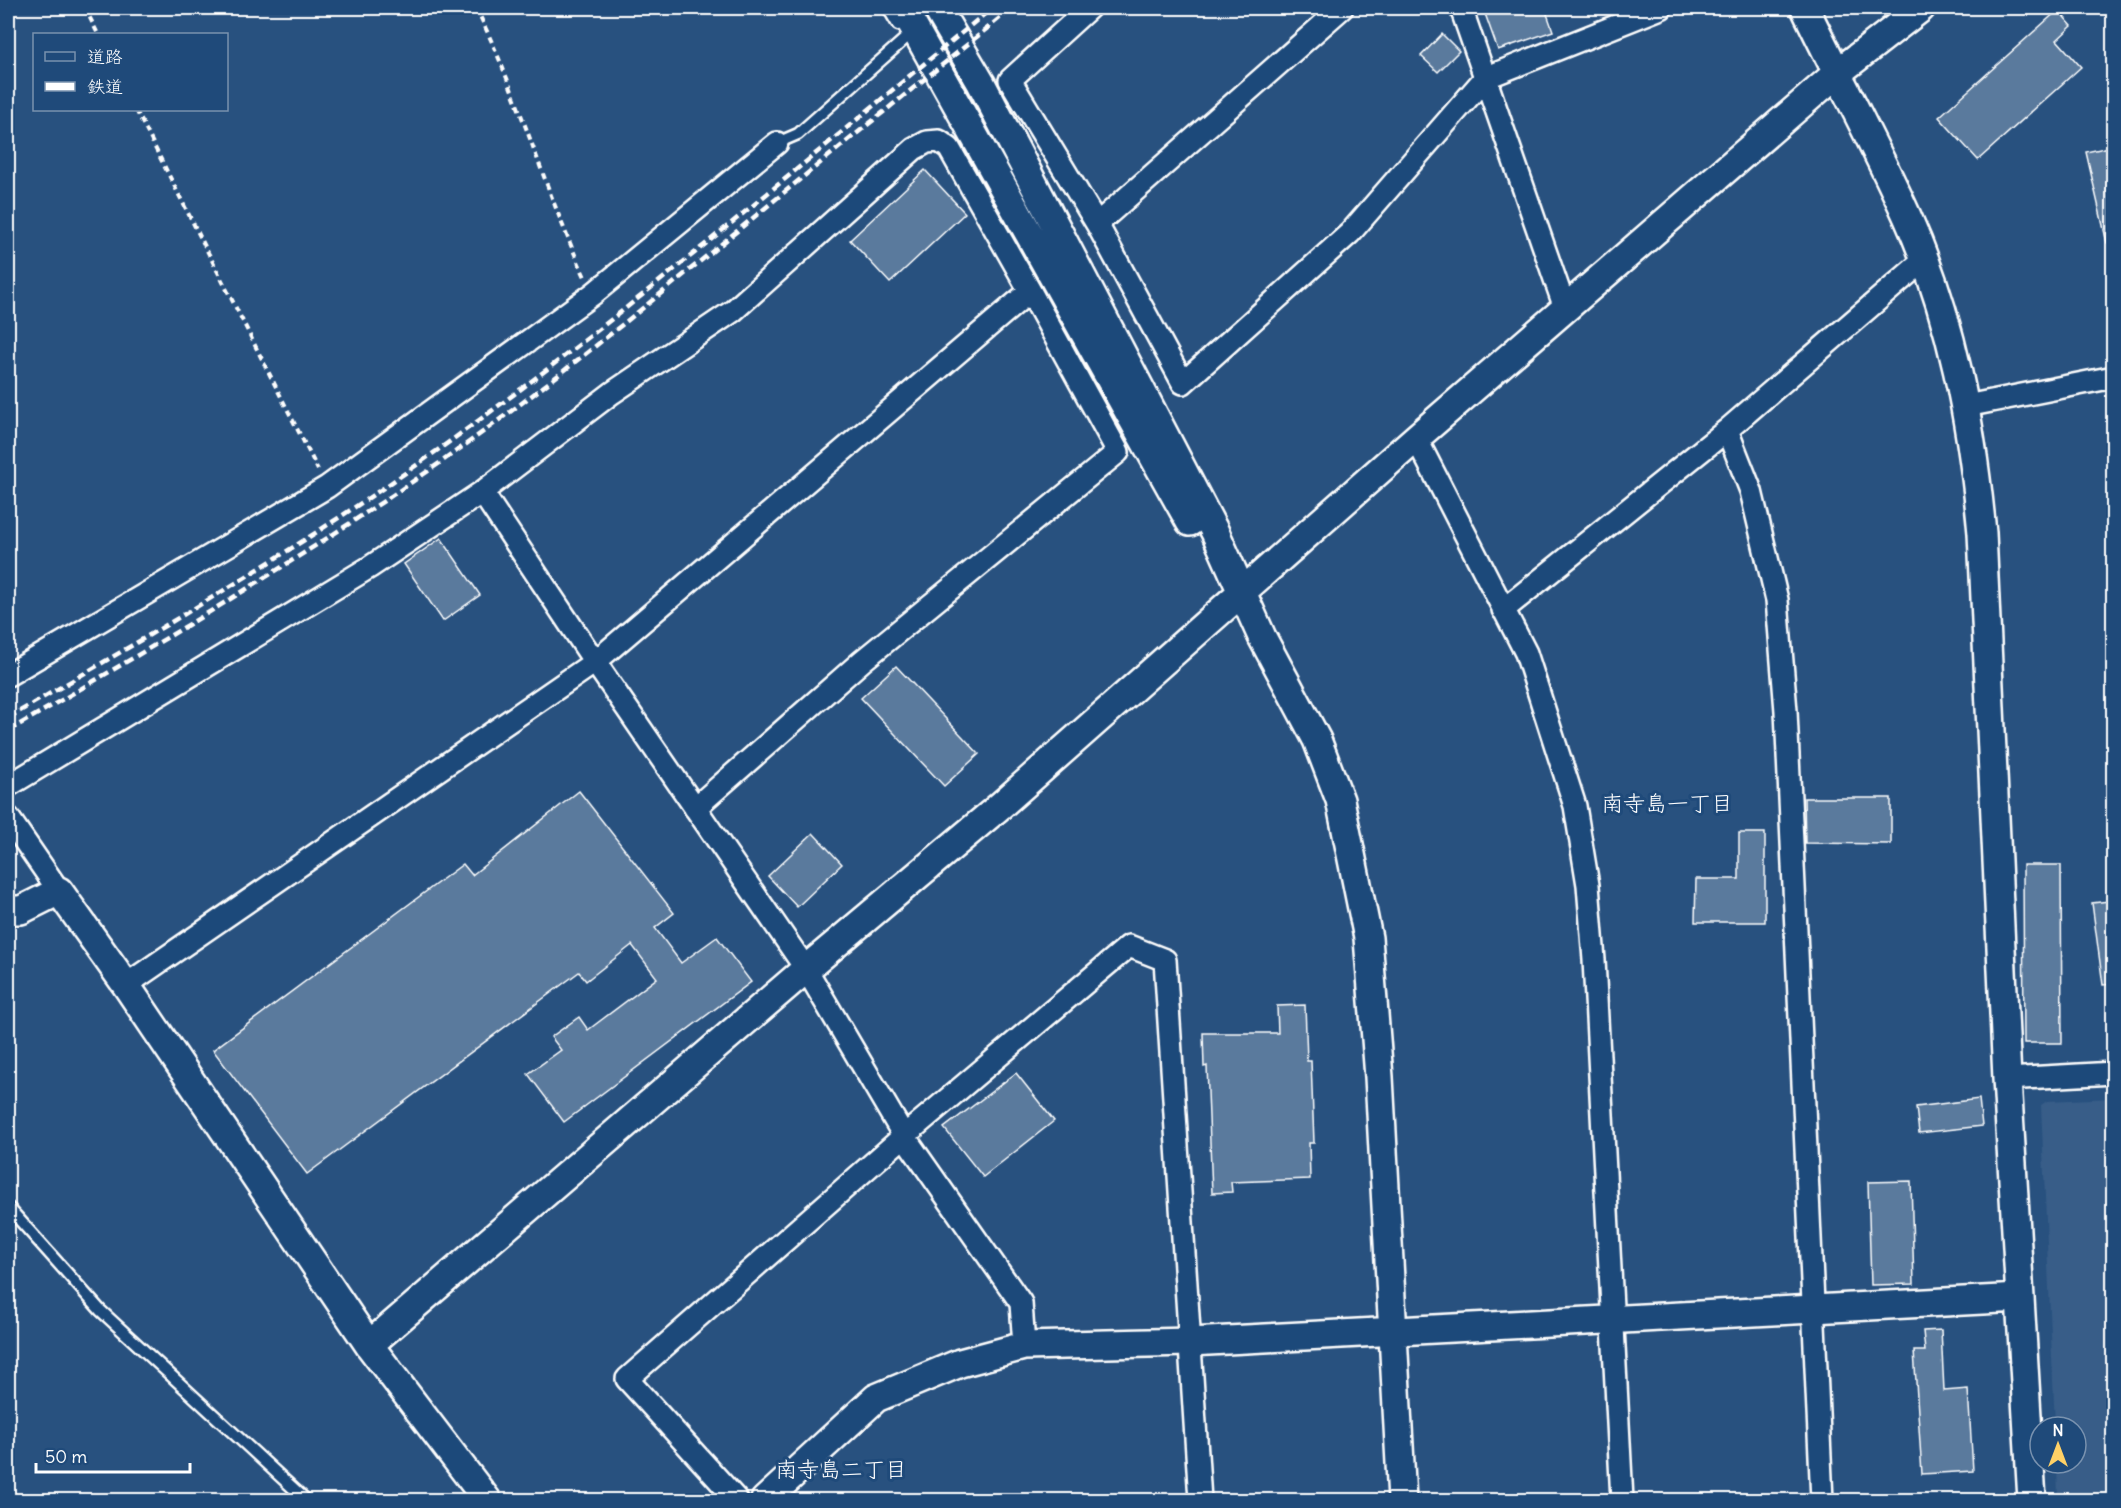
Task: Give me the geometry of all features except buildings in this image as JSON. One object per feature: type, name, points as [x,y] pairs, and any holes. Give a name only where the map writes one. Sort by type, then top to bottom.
[{"type":"street","points":[[1241,593],[1200,541],[908,25],[937,8],[981,83],[1215,532],[1241,593],[1317,740],[1340,800],[1368,938],[1394,1330],[1402,1500]]},
{"type":"street","points":[[1089,8],[1010,80],[1097,224],[1183,383],[1350,233],[1485,78],[1661,8]]},
{"type":"street","points":[[1097,224],[1342,8]]},
{"type":"street","points":[[1461,8],[1565,308]]},
{"type":"street","points":[[1805,8],[1907,216],[1943,316],[1966,406],[1982,533],[2007,1079],[2032,1500]]},
{"type":"street","points":[[369,1345],[806,969],[1000,806],[1416,438],[1836,74],[1921,8]]},
{"type":"street","points":[[8,786],[370,567],[482,492],[612,393],[733,311],[914,149],[927,141],[939,141],[949,148],[1118,452],[862,661],[695,808]]},
{"type":"street","points":[[8,675],[327,487],[593,294],[777,142]]},
{"type":"street","points":[[1503,610],[1726,430],[1924,260]]},
{"type":"street","points":[[126,985],[595,662],[1030,291]]},
{"type":"street","points":[[1966,406],[2114,377]]},
{"type":"street","points":[[1726,430],[1751,491],[1777,600],[1786,711],[1822,1500]]},
{"type":"street","points":[[1416,438],[1526,653],[1575,806],[1588,885],[1614,1318],[1622,1500]]},
{"type":"street","points":[[482,492],[595,662],[806,969],[904,1136],[1022,1304],[1024,1346]]},
{"type":"street","points":[[8,817],[126,985],[369,1345],[487,1500]]},
{"type":"street","points":[[8,909],[21,910],[59,891]]},
{"type":"street","points":[[737,1500],[627,1379],[904,1136],[1129,946],[1165,960],[1200,1500]]},
{"type":"street","points":[[2007,1079],[2114,1073]]},
{"type":"street","points":[[765,1500],[876,1398],[960,1363],[1024,1346],[1190,1342],[2020,1298]]},
{"type":"lane","points":[[777,142],[798,134],[908,25],[888,8]]},
{"type":"lane","points":[[8,1207],[100,1310],[306,1500]]},
{"type":"path","points":[[85,8],[98,33]]},
{"type":"path","points":[[476,8],[500,61],[563,229],[593,294]]},
{"type":"path","points":[[137,111],[327,487]]},
{"type":"shaded area","points":[[2113,1098],[2113,1500],[2058,1500],[2057,1475],[2088,1475],[2088,1415],[2054,1415],[2041,1105],[2047,1101]]},
{"type":"railway","points":[[8,718],[274,559],[428,457],[573,350],[644,294],[992,8]]},
{"type":"railway","points":[[8,731],[275,571],[475,438],[603,340],[1012,8]]},
{"type":"district","name":"南寺島一丁目","points":[[1667,803]]},
{"type":"district","name":"南寺島二丁目","points":[[841,1469]]}]
